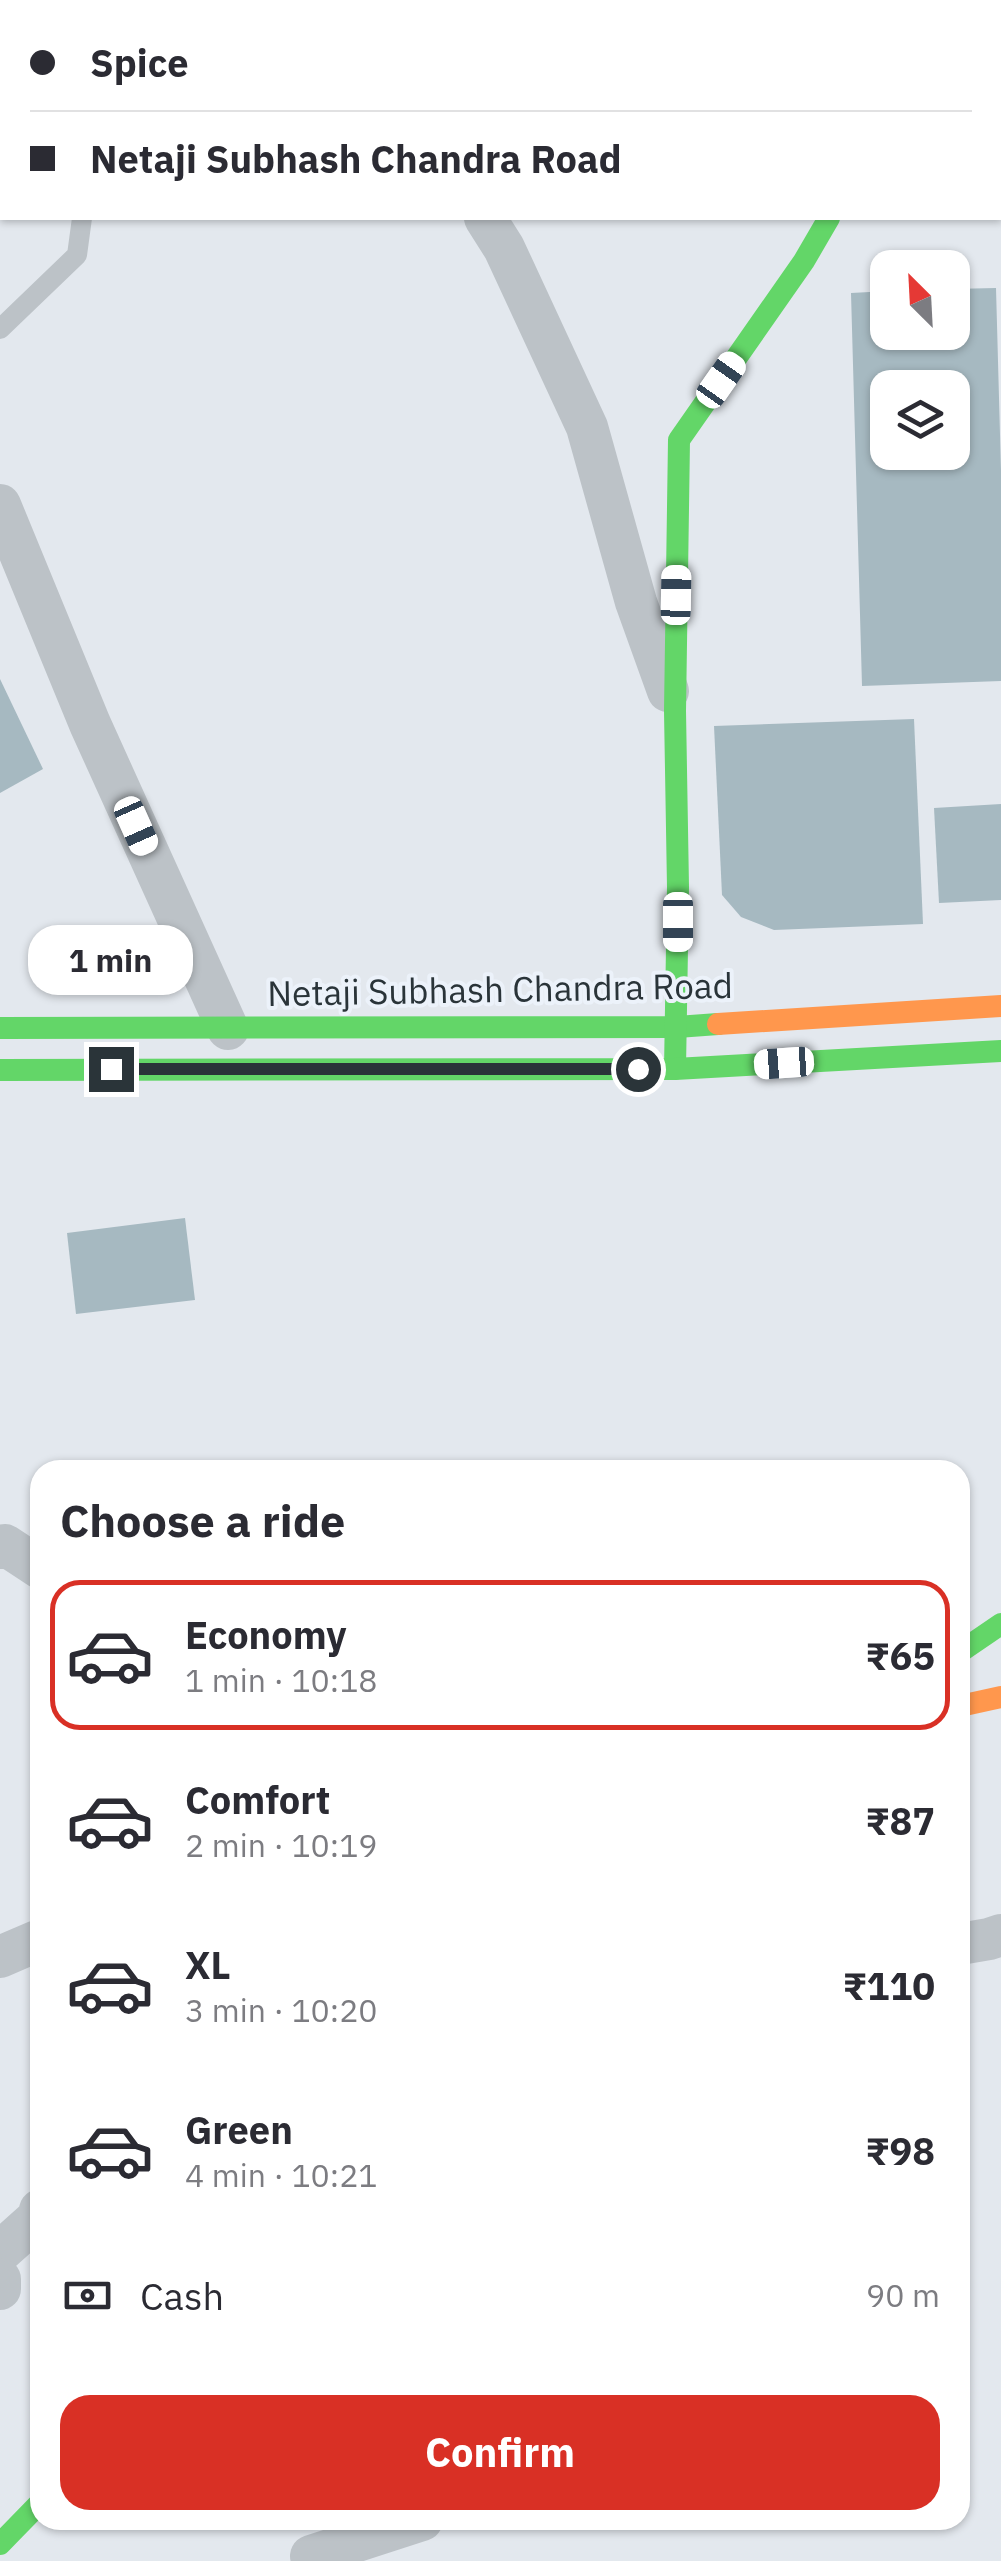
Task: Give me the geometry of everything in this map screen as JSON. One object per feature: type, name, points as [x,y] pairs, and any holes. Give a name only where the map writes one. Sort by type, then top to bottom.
[{"type":"main road","points":[[676,1069],[679,440],[804,261],[828,220]]},
{"type":"main road","name":"Netaji Subhash Chandra Road","points":[[0,1028],[677,1026],[1001,1006]]},
{"type":"main road","points":[[0,1070],[676,1069],[1001,1051]]},
{"type":"main road","points":[[970,1645],[1001,1624]]},
{"type":"main road","points":[[970,1704],[1001,1698]]},
{"type":"main road","points":[[0,2544],[30,2514]]},
{"type":"street","points":[[487,220],[587,427],[636,602],[675,711]]},
{"type":"street","points":[[0,505],[90,724],[228,1029]]},
{"type":"street","points":[[2,1545],[30,1562]]},
{"type":"street","points":[[970,1943],[1001,1935]]},
{"type":"street","points":[[0,1958],[30,1944]]},
{"type":"street","points":[[0,2252],[30,2225]]},
{"type":"street","points":[[0,2279],[0,2289]]},
{"type":"street","points":[[308,2546],[378,2530]]},
{"type":"lane","points":[[0,329],[78,255],[82,220]]},
{"type":"building","points":[[996,288],[1001,681],[862,686],[851,293],[870,292],[870,350],[970,350],[970,289]]},
{"type":"building","points":[[0,679],[43,769],[0,793]]},
{"type":"building","points":[[914,719],[923,924],[774,930],[741,917],[722,895],[714,726]]},
{"type":"building","points":[[1001,804],[1001,900],[939,903],[934,808]]},
{"type":"building","points":[[185,1218],[195,1300],[76,1314],[67,1233]]},
{"type":"traffic: fast","points":[[675,1069],[679,440],[804,261],[828,220]]},
{"type":"traffic: fast","points":[[0,1028],[718,1024]]},
{"type":"traffic: fast","points":[[0,1070],[675,1069],[1001,1051]]},
{"type":"traffic: fast","points":[[970,1645],[1001,1624]]},
{"type":"traffic: fast","points":[[0,2544],[30,2513]]},
{"type":"traffic: slow","points":[[718,1024],[1001,1006]]},
{"type":"traffic: slow","points":[[970,1704],[1001,1697]]},
{"type":"route","points":[[111,1069],[638,1069]]}]
